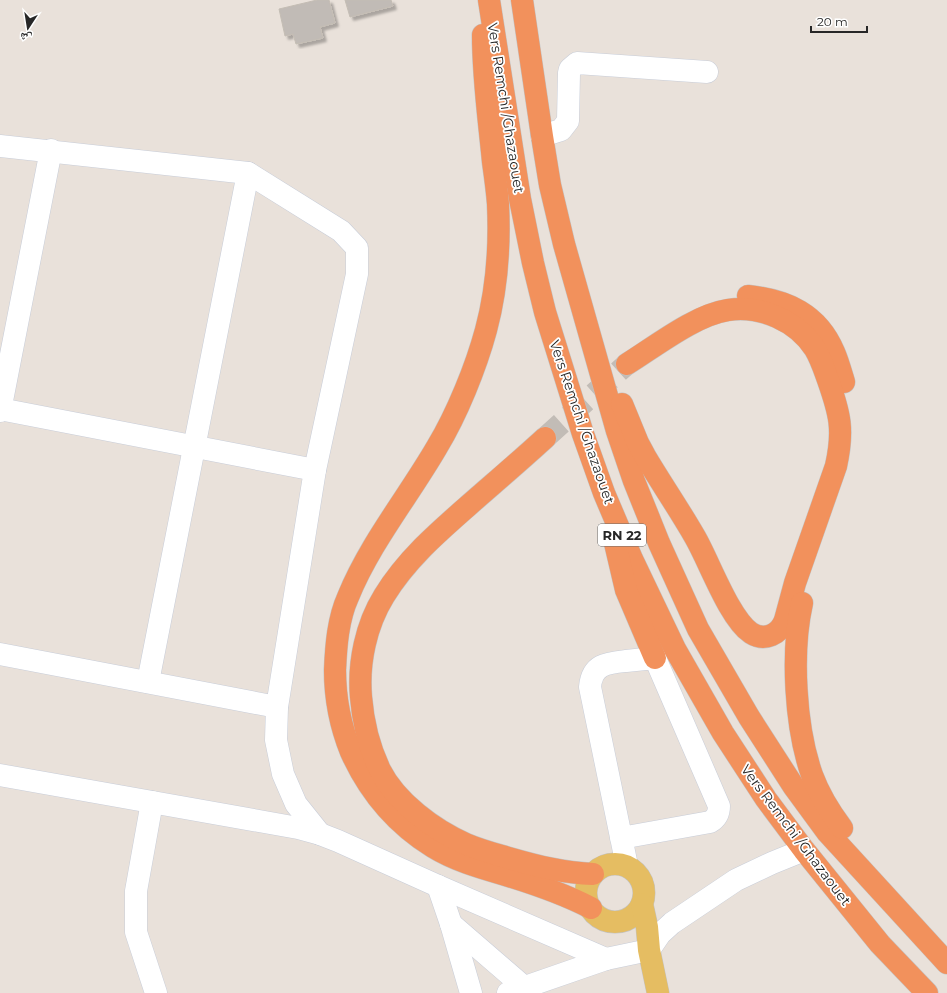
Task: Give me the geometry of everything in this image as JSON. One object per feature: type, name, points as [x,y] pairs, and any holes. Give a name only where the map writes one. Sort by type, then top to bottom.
[{"type":"highway","points":[[484,0],[484,83],[498,202],[499,239],[495,287],[486,330],[459,404],[438,446],[375,543],[362,566],[347,599],[339,626],[335,689],[339,717],[346,739],[366,782],[380,801],[400,822],[435,848],[457,859],[549,889],[573,898],[591,908]]},
{"type":"highway","name":"Vers Remchi /Ghazaouet","points":[[489,0],[520,199],[545,312],[583,434],[604,493],[632,559],[675,649],[723,734],[766,799],[804,850],[880,944],[927,993]]},
{"type":"highway","name":"RN 22","points":[[522,0],[550,185],[564,244],[617,432],[634,481],[659,543],[698,629],[749,717],[794,787],[827,832],[947,963]]},
{"type":"highway","points":[[580,300],[638,443],[695,537],[734,614],[751,633],[757,636],[770,636],[776,634],[783,626],[795,583],[836,466],[839,450],[840,423],[838,408],[820,359],[806,338],[787,322],[776,316],[747,309],[729,310],[709,316],[675,334],[627,364],[675,322],[692,310],[709,302],[729,296],[764,298],[780,301],[795,308],[806,315],[822,331],[834,352],[850,401],[853,423],[852,443],[846,468],[805,590],[799,613],[795,644],[798,709],[804,744],[812,775],[824,801],[904,916]]},
{"type":"highway","points":[[546,438],[430,539],[406,564],[384,596],[374,614],[362,660],[360,688],[362,715],[380,770],[411,809],[440,830],[465,843],[525,863],[560,871],[593,874]]},
{"type":"highway","points":[[604,493],[626,590],[655,658]]},
{"type":"highway","points":[[346,739],[351,658],[355,633],[367,602],[378,583],[388,570],[430,539]]},
{"type":"main road","points":[[609,921],[617,922],[632,916],[642,904],[644,897],[642,882],[639,875],[627,866],[618,864],[609,865],[600,868],[593,874],[587,887],[588,901],[595,914],[630,934],[648,950]]},
{"type":"main road","points":[[642,904],[647,927],[648,950],[658,993]]},
{"type":"street","points":[[542,136],[561,130],[568,122],[569,73],[570,69],[577,63],[707,72]]},
{"type":"street","points":[[0,146],[51,150],[248,173],[340,231],[357,248],[357,274],[315,470],[277,707],[276,740],[283,774],[296,804],[320,834]]},
{"type":"street","points":[[51,150],[0,410],[315,470]]},
{"type":"street","points":[[148,682],[248,173]]},
{"type":"street","points":[[0,654],[277,707]]},
{"type":"street","points":[[621,838],[710,822],[719,812],[719,806],[655,658],[606,663],[597,670],[591,681],[590,688],[621,838],[627,866]]},
{"type":"street","points":[[0,775],[298,828],[320,834],[606,959]]},
{"type":"street","points":[[152,802],[136,891],[136,932],[156,993]]},
{"type":"street","points":[[451,924],[516,990],[606,959],[648,950],[660,934],[672,923],[736,880],[804,850]]},
{"type":"street","points":[[438,886],[451,924],[471,993]]},
{"type":"building","points":[[317,0],[329,0],[335,23],[320,27],[323,38],[296,44],[293,34],[285,36],[279,9]]},
{"type":"building","points":[[345,0],[391,0],[393,6],[350,17]]},
{"type":"tunnel","points":[[545,438],[627,364]]}]
